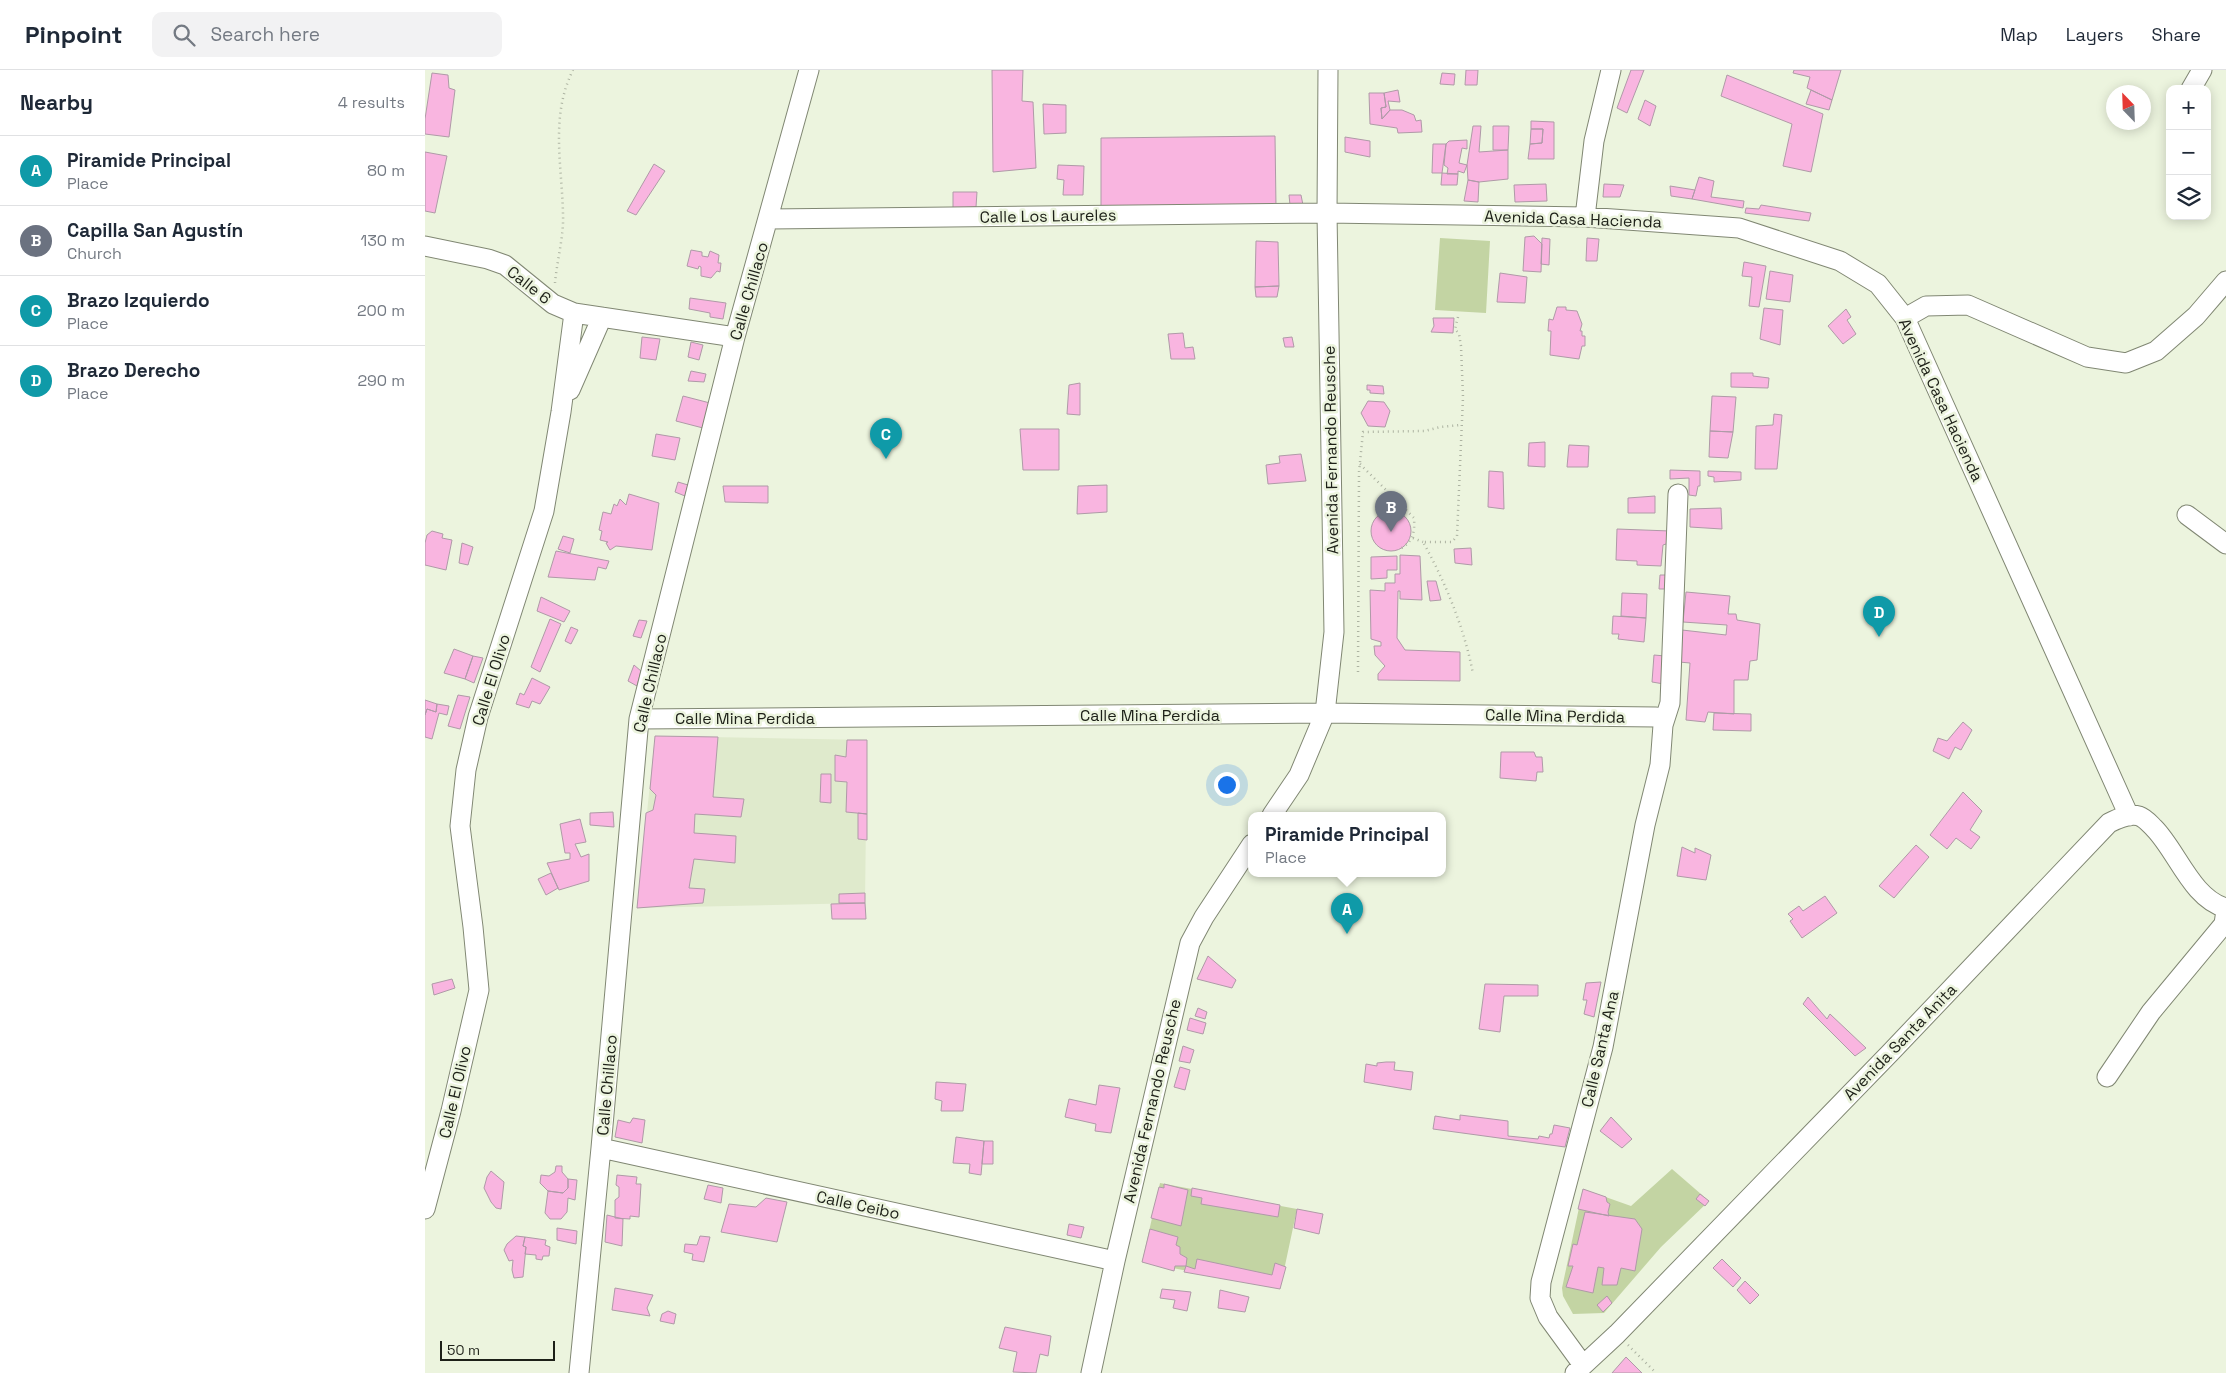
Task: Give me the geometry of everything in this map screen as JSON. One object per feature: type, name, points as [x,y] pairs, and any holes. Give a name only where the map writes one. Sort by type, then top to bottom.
[{"type":"street","name":"Calle Chillaco","points":[[579,1373],[639,719],[735,337],[809,70]]},
{"type":"street","name":"Avenida Fernando Reusche","points":[[1274,812],[1299,775],[1325,713],[1334,632],[1327,213],[1328,70]]},
{"type":"street","points":[[1585,218],[1594,141],[1611,70]]},
{"type":"street","points":[[2193,85],[2202,70]]},
{"type":"street","name":"Calle Los Laureles","points":[[769,219],[1327,213]]},
{"type":"street","name":"Avenida Casa Hacienda","points":[[1327,213],[1585,218],[1739,228],[1840,261],[1878,284],[1905,318],[2129,816]]},
{"type":"street","name":"Calle 6","points":[[425,246],[488,259],[505,265],[553,304],[574,313]]},
{"type":"street","points":[[1905,318],[1926,306],[1968,305],[2087,357],[2125,363],[2156,351],[2196,316],[2226,280]]},
{"type":"street","points":[[574,313],[735,337]]},
{"type":"street","name":"Calle El Olivo","points":[[425,1209],[451,1111],[479,990],[460,826],[466,770],[478,717],[544,511],[561,412],[574,313]]},
{"type":"street","points":[[561,412],[602,316]]},
{"type":"street","name":"Calle Santa Ana","points":[[1579,1369],[1547,1317],[1540,1298],[1541,1282],[1603,1047],[1645,826],[1660,765],[1662,722],[1670,703],[1678,494]]},
{"type":"street","points":[[2187,515],[2226,544]]},
{"type":"street","name":"Calle Mina Perdida","points":[[639,719],[1325,713],[1656,717],[1662,722]]},
{"type":"street","points":[[2107,1076],[2151,1012],[2224,924],[2226,909],[2206,898],[2160,834],[2146,820],[2138,816],[2129,816]]},
{"type":"street","name":"Avenida Santa Anita","points":[[1579,1369],[1617,1334],[1890,1053],[2101,830],[2109,823],[2129,816]]},
{"type":"street","name":"Avenida Fernando Reusche","points":[[1091,1373],[1115,1261],[1190,943],[1203,917],[1248,850]]},
{"type":"street","name":"Calle Ceibo","points":[[601,1148],[1115,1261]]},
{"type":"path","points":[[553,304],[563,216],[558,161],[559,126],[567,83],[573,70]]},
{"type":"path","points":[[1413,538],[1423,542],[1452,542],[1457,536],[1461,426],[1461,346],[1459,334],[1455,330],[1458,317]]},
{"type":"path","points":[[1358,672],[1360,464],[1363,432],[1425,432],[1440,427],[1461,426]]},
{"type":"path","points":[[1360,464],[1414,518],[1413,538],[1407,546],[1401,549]]},
{"type":"path","points":[[1423,542],[1468,647],[1473,674]]},
{"type":"path","points":[[1617,1334],[1656,1373]]},
{"type":"shaded area","points":[[1440,238],[1490,241],[1486,313],[1435,310]]},
{"type":"shaded area","points":[[655,736],[867,740],[865,903],[637,908]]},
{"type":"shaded area","points":[[1672,1169],[1709,1201],[1661,1247],[1604,1313],[1573,1314],[1563,1296],[1562,1288],[1583,1189],[1631,1206]]},
{"type":"shaded area","points":[[1160,1183],[1297,1209],[1280,1289],[1142,1262]]},
{"type":"building","points":[[992,70],[1023,70],[1022,101],[1033,102],[1036,168],[993,172]]},
{"type":"building","points":[[1466,70],[1478,70],[1477,85],[1465,85]]},
{"type":"building","points":[[1631,70],[1644,70],[1627,113],[1617,108]]},
{"type":"building","points":[[1794,70],[1841,70],[1832,100],[1807,88],[1810,77],[1793,73]]},
{"type":"building","points":[[432,73],[448,75],[449,88],[455,90],[449,137],[425,134],[425,119]]},
{"type":"building","points":[[1442,73],[1455,74],[1454,85],[1440,84]]},
{"type":"building","points":[[1727,75],[1823,114],[1811,172],[1783,166],[1792,124],[1721,96]]},
{"type":"building","points":[[1398,90],[1400,102],[1388,101],[1390,110],[1382,119],[1381,108],[1386,107],[1384,93]]},
{"type":"building","points":[[1811,90],[1832,100],[1829,110],[1806,104]]},
{"type":"building","points":[[1369,93],[1384,93],[1386,107],[1381,108],[1382,119],[1390,110],[1402,110],[1414,115],[1416,121],[1421,120],[1422,132],[1398,133],[1397,128],[1370,124]]},
{"type":"building","points":[[1645,100],[1656,106],[1650,126],[1638,119]]},
{"type":"building","points":[[1043,104],[1066,105],[1066,133],[1044,134]]},
{"type":"building","points":[[1531,121],[1554,122],[1554,159],[1528,159],[1530,144],[1542,143],[1543,129],[1531,129]]},
{"type":"building","points":[[1473,126],[1481,126],[1479,152],[1508,150],[1508,179],[1479,182],[1468,180],[1467,165]]},
{"type":"building","points":[[1493,126],[1509,126],[1508,150],[1493,150]]},
{"type":"building","points":[[1531,129],[1543,129],[1542,143],[1530,144]]},
{"type":"building","points":[[1275,136],[1276,207],[1101,210],[1101,138]]},
{"type":"building","points":[[1345,137],[1370,141],[1370,157],[1345,152]]},
{"type":"building","points":[[1467,140],[1467,149],[1462,148],[1459,163],[1467,165],[1464,173],[1458,171],[1458,174],[1447,174],[1448,168],[1444,165],[1446,144],[1449,141]]},
{"type":"building","points":[[1433,144],[1446,144],[1442,173],[1432,173]]},
{"type":"building","points":[[425,152],[447,156],[435,213],[425,211]]},
{"type":"building","points":[[654,164],[665,171],[636,215],[627,211]]},
{"type":"building","points":[[1058,165],[1084,166],[1083,195],[1063,195],[1064,180],[1057,179]]},
{"type":"building","points":[[1442,173],[1458,174],[1457,185],[1441,185]]},
{"type":"building","points":[[1699,177],[1714,181],[1711,197],[1744,201],[1743,208],[1692,199]]},
{"type":"building","points":[[1468,180],[1479,182],[1478,202],[1464,201]]},
{"type":"building","points":[[1546,184],[1547,201],[1515,202],[1514,185]]},
{"type":"building","points":[[1604,184],[1624,185],[1620,197],[1603,197]]},
{"type":"building","points":[[1670,186],[1695,190],[1692,199],[1671,196]]},
{"type":"building","points":[[953,192],[977,192],[976,207],[953,208]]},
{"type":"building","points":[[1289,195],[1301,195],[1303,205],[1290,205]]},
{"type":"building","points":[[1761,205],[1811,213],[1809,221],[1745,213],[1746,208],[1759,209]]},
{"type":"building","points":[[1534,236],[1542,244],[1541,272],[1523,271],[1525,237]]},
{"type":"building","points":[[1542,238],[1550,239],[1549,265],[1541,264]]},
{"type":"building","points":[[1587,238],[1599,239],[1597,261],[1586,261]]},
{"type":"building","points":[[1256,241],[1278,242],[1279,286],[1255,287]]},
{"type":"building","points":[[691,250],[702,252],[702,256],[708,257],[710,251],[719,255],[718,263],[721,263],[720,272],[717,271],[711,278],[701,276],[701,267],[699,266],[698,269],[687,266]]},
{"type":"building","points":[[1744,262],[1766,266],[1759,307],[1749,306],[1752,277],[1742,276]]},
{"type":"building","points":[[1770,271],[1793,275],[1790,302],[1766,299]]},
{"type":"building","points":[[1500,273],[1527,277],[1525,303],[1497,302]]},
{"type":"building","points":[[1279,286],[1277,297],[1256,297],[1255,287]]},
{"type":"building","points":[[690,298],[726,303],[723,319],[710,317],[710,313],[689,309]]},
{"type":"building","points":[[1557,307],[1566,307],[1566,310],[1577,311],[1582,324],[1580,331],[1582,331],[1582,336],[1585,336],[1585,346],[1582,346],[1579,359],[1550,355],[1551,331],[1548,331],[1549,319],[1553,320]]},
{"type":"building","points":[[1764,308],[1783,310],[1780,345],[1760,339]]},
{"type":"building","points":[[1846,309],[1851,317],[1847,320],[1856,334],[1843,344],[1828,326]]},
{"type":"building","points":[[1433,318],[1454,318],[1453,333],[1431,332],[1434,326]]},
{"type":"building","points":[[1183,333],[1185,348],[1193,347],[1195,359],[1171,359],[1168,334]]},
{"type":"building","points":[[642,337],[660,339],[656,360],[640,358]]},
{"type":"building","points":[[1292,337],[1294,347],[1285,347],[1283,338]]},
{"type":"building","points":[[691,342],[703,345],[699,360],[688,357]]},
{"type":"building","points":[[691,371],[706,374],[704,382],[688,381]]},
{"type":"building","points":[[1731,373],[1753,373],[1753,376],[1769,378],[1768,388],[1731,387]]},
{"type":"building","points":[[1080,383],[1080,415],[1067,414],[1069,385]]},
{"type":"building","points":[[1367,385],[1383,386],[1384,394],[1370,393],[1370,390],[1367,390]]},
{"type":"building","points":[[683,396],[710,403],[703,428],[676,421]]},
{"type":"building","points":[[1712,396],[1736,397],[1733,432],[1710,431]]},
{"type":"building","points":[[1368,401],[1384,402],[1390,411],[1385,427],[1368,426],[1361,413]]},
{"type":"building","points":[[1774,414],[1782,415],[1777,469],[1755,469],[1756,426],[1773,425]]},
{"type":"building","points":[[1020,429],[1059,429],[1059,470],[1023,470]]},
{"type":"building","points":[[1710,431],[1733,432],[1728,458],[1709,457]]},
{"type":"building","points":[[656,434],[680,438],[675,460],[652,456]]},
{"type":"building","points":[[1545,442],[1545,467],[1528,466],[1529,443]]},
{"type":"building","points":[[1569,445],[1589,446],[1588,467],[1567,467]]},
{"type":"building","points":[[1301,454],[1306,481],[1268,484],[1266,465],[1280,463],[1279,456]]},
{"type":"building","points":[[1670,470],[1700,471],[1700,486],[1698,486],[1696,496],[1689,495],[1689,478],[1670,479]]},
{"type":"building","points":[[1489,471],[1503,472],[1504,509],[1488,507]]},
{"type":"building","points":[[1708,471],[1741,472],[1741,480],[1714,482],[1714,477],[1708,476]]},
{"type":"building","points":[[678,482],[688,485],[685,496],[675,492]]},
{"type":"building","points":[[1107,485],[1107,512],[1077,514],[1078,486]]},
{"type":"building","points":[[723,486],[768,486],[768,503],[725,502]]},
{"type":"building","points":[[629,494],[659,503],[652,550],[616,546],[610,550],[606,543],[608,542],[600,540],[602,531],[599,530],[603,512],[611,514],[614,504],[617,506],[620,499],[626,505]]},
{"type":"building","points":[[1655,496],[1655,513],[1628,513],[1628,498]]},
{"type":"building","points":[[1721,508],[1722,529],[1690,527],[1690,509]]},
{"type":"building","points":[[1387,511],[1395,511],[1402,514],[1408,520],[1411,531],[1408,542],[1402,548],[1395,551],[1387,551],[1380,548],[1374,542],[1371,535],[1371,527],[1374,520],[1380,514]]},
{"type":"building","points":[[1617,529],[1670,531],[1669,543],[1663,545],[1661,566],[1637,565],[1637,561],[1616,560]]},
{"type":"building","points":[[432,531],[443,534],[442,538],[452,540],[446,570],[425,565],[425,543],[427,535]]},
{"type":"building","points":[[563,536],[574,539],[570,553],[558,549]]},
{"type":"building","points":[[462,543],[473,547],[468,565],[459,563]]},
{"type":"building","points":[[1471,548],[1472,565],[1455,563],[1454,549]]},
{"type":"building","points":[[556,551],[609,561],[606,569],[598,567],[595,580],[548,577]]},
{"type":"building","points":[[1400,555],[1420,556],[1422,600],[1400,599],[1400,591],[1398,591],[1397,638],[1405,650],[1460,652],[1460,681],[1378,680],[1378,674],[1385,666],[1375,655],[1374,646],[1381,646],[1381,642],[1371,639],[1370,590],[1385,591],[1385,583],[1395,583],[1395,574],[1400,574]]},
{"type":"building","points":[[1397,556],[1397,570],[1387,570],[1387,578],[1371,579],[1371,557]]},
{"type":"building","points":[[1660,575],[1669,575],[1668,589],[1659,589]]},
{"type":"building","points":[[1427,581],[1436,581],[1441,600],[1430,601]]},
{"type":"building","points":[[1686,592],[1730,596],[1728,614],[1736,614],[1737,620],[1760,624],[1757,660],[1750,661],[1748,680],[1734,680],[1734,714],[1708,712],[1705,722],[1686,720],[1690,663],[1679,662],[1682,630],[1726,635],[1727,625],[1683,622]]},
{"type":"building","points":[[1622,593],[1647,594],[1646,618],[1621,616]]},
{"type":"building","points":[[541,597],[570,611],[564,622],[537,611]]},
{"type":"building","points":[[1613,616],[1646,618],[1644,642],[1618,639],[1619,634],[1612,634]]},
{"type":"building","points":[[550,619],[561,624],[540,672],[531,667]]},
{"type":"building","points":[[639,620],[647,621],[641,638],[633,636]]},
{"type":"building","points":[[571,627],[578,630],[571,644],[565,641]]},
{"type":"building","points":[[454,649],[473,656],[465,679],[444,673]]},
{"type":"building","points":[[1654,655],[1665,656],[1664,684],[1652,682]]},
{"type":"building","points":[[473,656],[483,658],[474,683],[465,679]]},
{"type":"building","points":[[634,665],[641,671],[637,686],[628,681]]},
{"type":"building","points":[[532,678],[550,687],[540,704],[532,701],[529,708],[516,704],[520,693],[524,695]]},
{"type":"building","points":[[458,695],[470,697],[460,729],[448,726]]},
{"type":"building","points":[[425,700],[437,704],[436,712],[427,709],[425,715]]},
{"type":"building","points":[[437,704],[449,706],[447,715],[439,713],[432,739],[425,737],[425,715],[427,709],[436,712]]},
{"type":"building","points":[[1714,713],[1751,714],[1751,731],[1713,730]]},
{"type":"building","points":[[1963,722],[1972,730],[1961,750],[1955,747],[1949,759],[1933,751],[1938,738],[1947,741]]},
{"type":"building","points":[[655,736],[718,737],[713,797],[744,799],[741,817],[695,814],[694,833],[736,836],[735,863],[694,859],[689,888],[705,889],[703,903],[637,908],[646,813],[653,810],[656,795],[650,789]]},
{"type":"building","points":[[847,740],[867,740],[867,814],[846,812],[847,782],[835,781],[835,755],[846,757]]},
{"type":"building","points":[[1501,752],[1534,752],[1536,757],[1542,757],[1543,772],[1537,772],[1536,781],[1500,778]]},
{"type":"building","points":[[821,774],[831,774],[831,803],[820,802]]},
{"type":"building","points":[[1963,792],[1982,811],[1970,830],[1980,837],[1971,849],[1956,838],[1947,849],[1930,835]]},
{"type":"building","points":[[613,812],[614,827],[590,825],[590,813]]},
{"type":"building","points":[[858,813],[867,814],[867,840],[858,839]]},
{"type":"building","points":[[580,819],[586,842],[575,844],[581,857],[589,854],[589,881],[559,890],[547,863],[570,859],[570,853],[565,853],[560,824]]},
{"type":"building","points":[[1916,845],[1929,857],[1894,898],[1879,886]]},
{"type":"building","points":[[1682,847],[1695,853],[1695,848],[1711,855],[1706,880],[1677,876]]},
{"type":"building","points":[[551,873],[558,888],[546,895],[538,879]]},
{"type":"building","points":[[865,893],[865,903],[839,903],[839,894]]},
{"type":"building","points":[[1825,896],[1837,913],[1802,938],[1790,921],[1793,919],[1788,914],[1799,906],[1803,911]]},
{"type":"building","points":[[865,903],[866,919],[832,919],[831,904]]},
{"type":"building","points":[[1208,956],[1236,980],[1232,988],[1197,979]]},
{"type":"building","points":[[452,979],[455,988],[434,995],[432,984]]},
{"type":"building","points":[[1601,982],[1594,1017],[1584,1014],[1587,1000],[1583,1000],[1586,983]]},
{"type":"building","points":[[1485,984],[1538,985],[1538,996],[1504,996],[1500,1032],[1479,1029]]},
{"type":"building","points":[[1808,997],[1827,1019],[1830,1014],[1866,1048],[1855,1056],[1803,1004]]},
{"type":"building","points":[[1198,1008],[1207,1012],[1205,1019],[1195,1016]]},
{"type":"building","points":[[1190,1018],[1206,1023],[1203,1034],[1187,1030]]},
{"type":"building","points":[[1183,1046],[1194,1050],[1190,1063],[1179,1061]]},
{"type":"building","points":[[1395,1062],[1394,1070],[1413,1072],[1411,1090],[1364,1082],[1366,1064],[1377,1066],[1377,1063]]},
{"type":"building","points":[[1180,1067],[1190,1070],[1185,1090],[1174,1087]]},
{"type":"building","points":[[936,1082],[966,1084],[963,1111],[941,1111],[942,1101],[935,1099]]},
{"type":"building","points":[[1099,1085],[1120,1088],[1111,1133],[1095,1131],[1096,1124],[1065,1117],[1069,1099],[1096,1105]]},
{"type":"building","points":[[1460,1115],[1508,1121],[1508,1136],[1538,1139],[1539,1136],[1549,1138],[1554,1125],[1570,1128],[1565,1147],[1433,1129],[1435,1116],[1460,1120]]},
{"type":"building","points":[[1611,1117],[1632,1139],[1622,1148],[1600,1131]]},
{"type":"building","points":[[633,1118],[645,1120],[642,1143],[615,1137],[618,1120],[630,1123]]},
{"type":"building","points":[[956,1137],[984,1141],[981,1175],[969,1173],[970,1164],[953,1163]]},
{"type":"building","points":[[984,1141],[993,1141],[993,1164],[982,1164]]},
{"type":"building","points":[[556,1166],[562,1166],[562,1172],[568,1179],[568,1188],[563,1193],[548,1191],[540,1183],[541,1175],[549,1176],[555,1172]]},
{"type":"building","points":[[491,1171],[504,1182],[501,1209],[496,1208],[491,1202],[484,1188]]},
{"type":"building","points":[[617,1175],[637,1177],[636,1184],[641,1184],[639,1217],[630,1216],[630,1219],[615,1218],[615,1200],[619,1197],[619,1187],[616,1185]]},
{"type":"building","points":[[568,1179],[577,1180],[575,1200],[568,1198],[567,1212],[561,1219],[550,1219],[545,1213],[548,1191],[563,1193],[568,1188]]},
{"type":"building","points":[[1164,1184],[1188,1190],[1181,1226],[1151,1218],[1159,1187],[1164,1188]]},
{"type":"building","points":[[708,1185],[723,1188],[721,1203],[704,1199]]},
{"type":"building","points":[[1192,1188],[1280,1205],[1278,1217],[1201,1204],[1202,1198],[1191,1196]]},
{"type":"building","points":[[1583,1189],[1606,1197],[1607,1202],[1610,1204],[1609,1216],[1578,1209]]},
{"type":"building","points":[[1700,1194],[1709,1201],[1705,1206],[1696,1199]]},
{"type":"building","points":[[766,1198],[787,1202],[777,1242],[721,1232],[729,1204],[756,1207]]},
{"type":"building","points":[[1297,1209],[1323,1214],[1319,1234],[1294,1228]]},
{"type":"building","points":[[1585,1212],[1635,1219],[1642,1229],[1635,1271],[1621,1268],[1617,1285],[1602,1285],[1604,1268],[1598,1267],[1593,1293],[1566,1287],[1573,1266],[1568,1266],[1573,1244],[1577,1245]]},
{"type":"building","points":[[607,1215],[623,1219],[622,1246],[605,1242]]},
{"type":"building","points":[[1069,1224],[1084,1227],[1081,1238],[1067,1235]]},
{"type":"building","points":[[557,1228],[577,1231],[576,1244],[557,1240]]},
{"type":"building","points":[[1150,1229],[1178,1237],[1176,1245],[1180,1247],[1180,1254],[1187,1258],[1186,1266],[1175,1266],[1174,1271],[1142,1262]]},
{"type":"building","points":[[516,1236],[525,1237],[523,1246],[526,1247],[523,1277],[514,1278],[512,1270],[513,1260],[509,1261],[504,1250],[507,1244]]},
{"type":"building","points":[[700,1236],[710,1237],[704,1262],[692,1260],[693,1254],[684,1252],[685,1244],[697,1245]]},
{"type":"building","points":[[525,1237],[546,1240],[545,1245],[550,1247],[549,1256],[543,1256],[542,1260],[536,1259],[536,1255],[525,1254],[526,1247],[523,1246]]},
{"type":"building","points":[[1197,1259],[1272,1275],[1275,1263],[1286,1267],[1280,1289],[1184,1272],[1186,1266],[1195,1269]]},
{"type":"building","points":[[1722,1259],[1741,1278],[1733,1287],[1713,1268]]},
{"type":"building","points":[[1745,1281],[1759,1295],[1750,1304],[1737,1290]]},
{"type":"building","points":[[615,1288],[653,1295],[647,1308],[650,1316],[612,1310]]},
{"type":"building","points":[[1162,1289],[1191,1292],[1187,1311],[1173,1308],[1175,1300],[1160,1298]]},
{"type":"building","points":[[1220,1290],[1249,1297],[1245,1312],[1218,1308]]},
{"type":"building","points":[[1607,1296],[1612,1303],[1603,1312],[1597,1305]]},
{"type":"building","points":[[668,1311],[676,1314],[674,1324],[660,1321],[662,1314]]},
{"type":"building","points":[[1005,1327],[1051,1336],[1048,1356],[1040,1354],[1036,1373],[1013,1372],[1017,1352],[999,1348]]},
{"type":"building","points":[[1626,1357],[1642,1373],[1612,1373]]},
{"type":"place","name":"Brazo Izquierdo","points":[[886,459]]},
{"type":"place","name":"Capilla San Agustín","points":[[1391,532]]},
{"type":"place","name":"Brazo Derecho","points":[[1879,637]]},
{"type":"place","name":"Piramide Principal","points":[[1347,934]]}]
